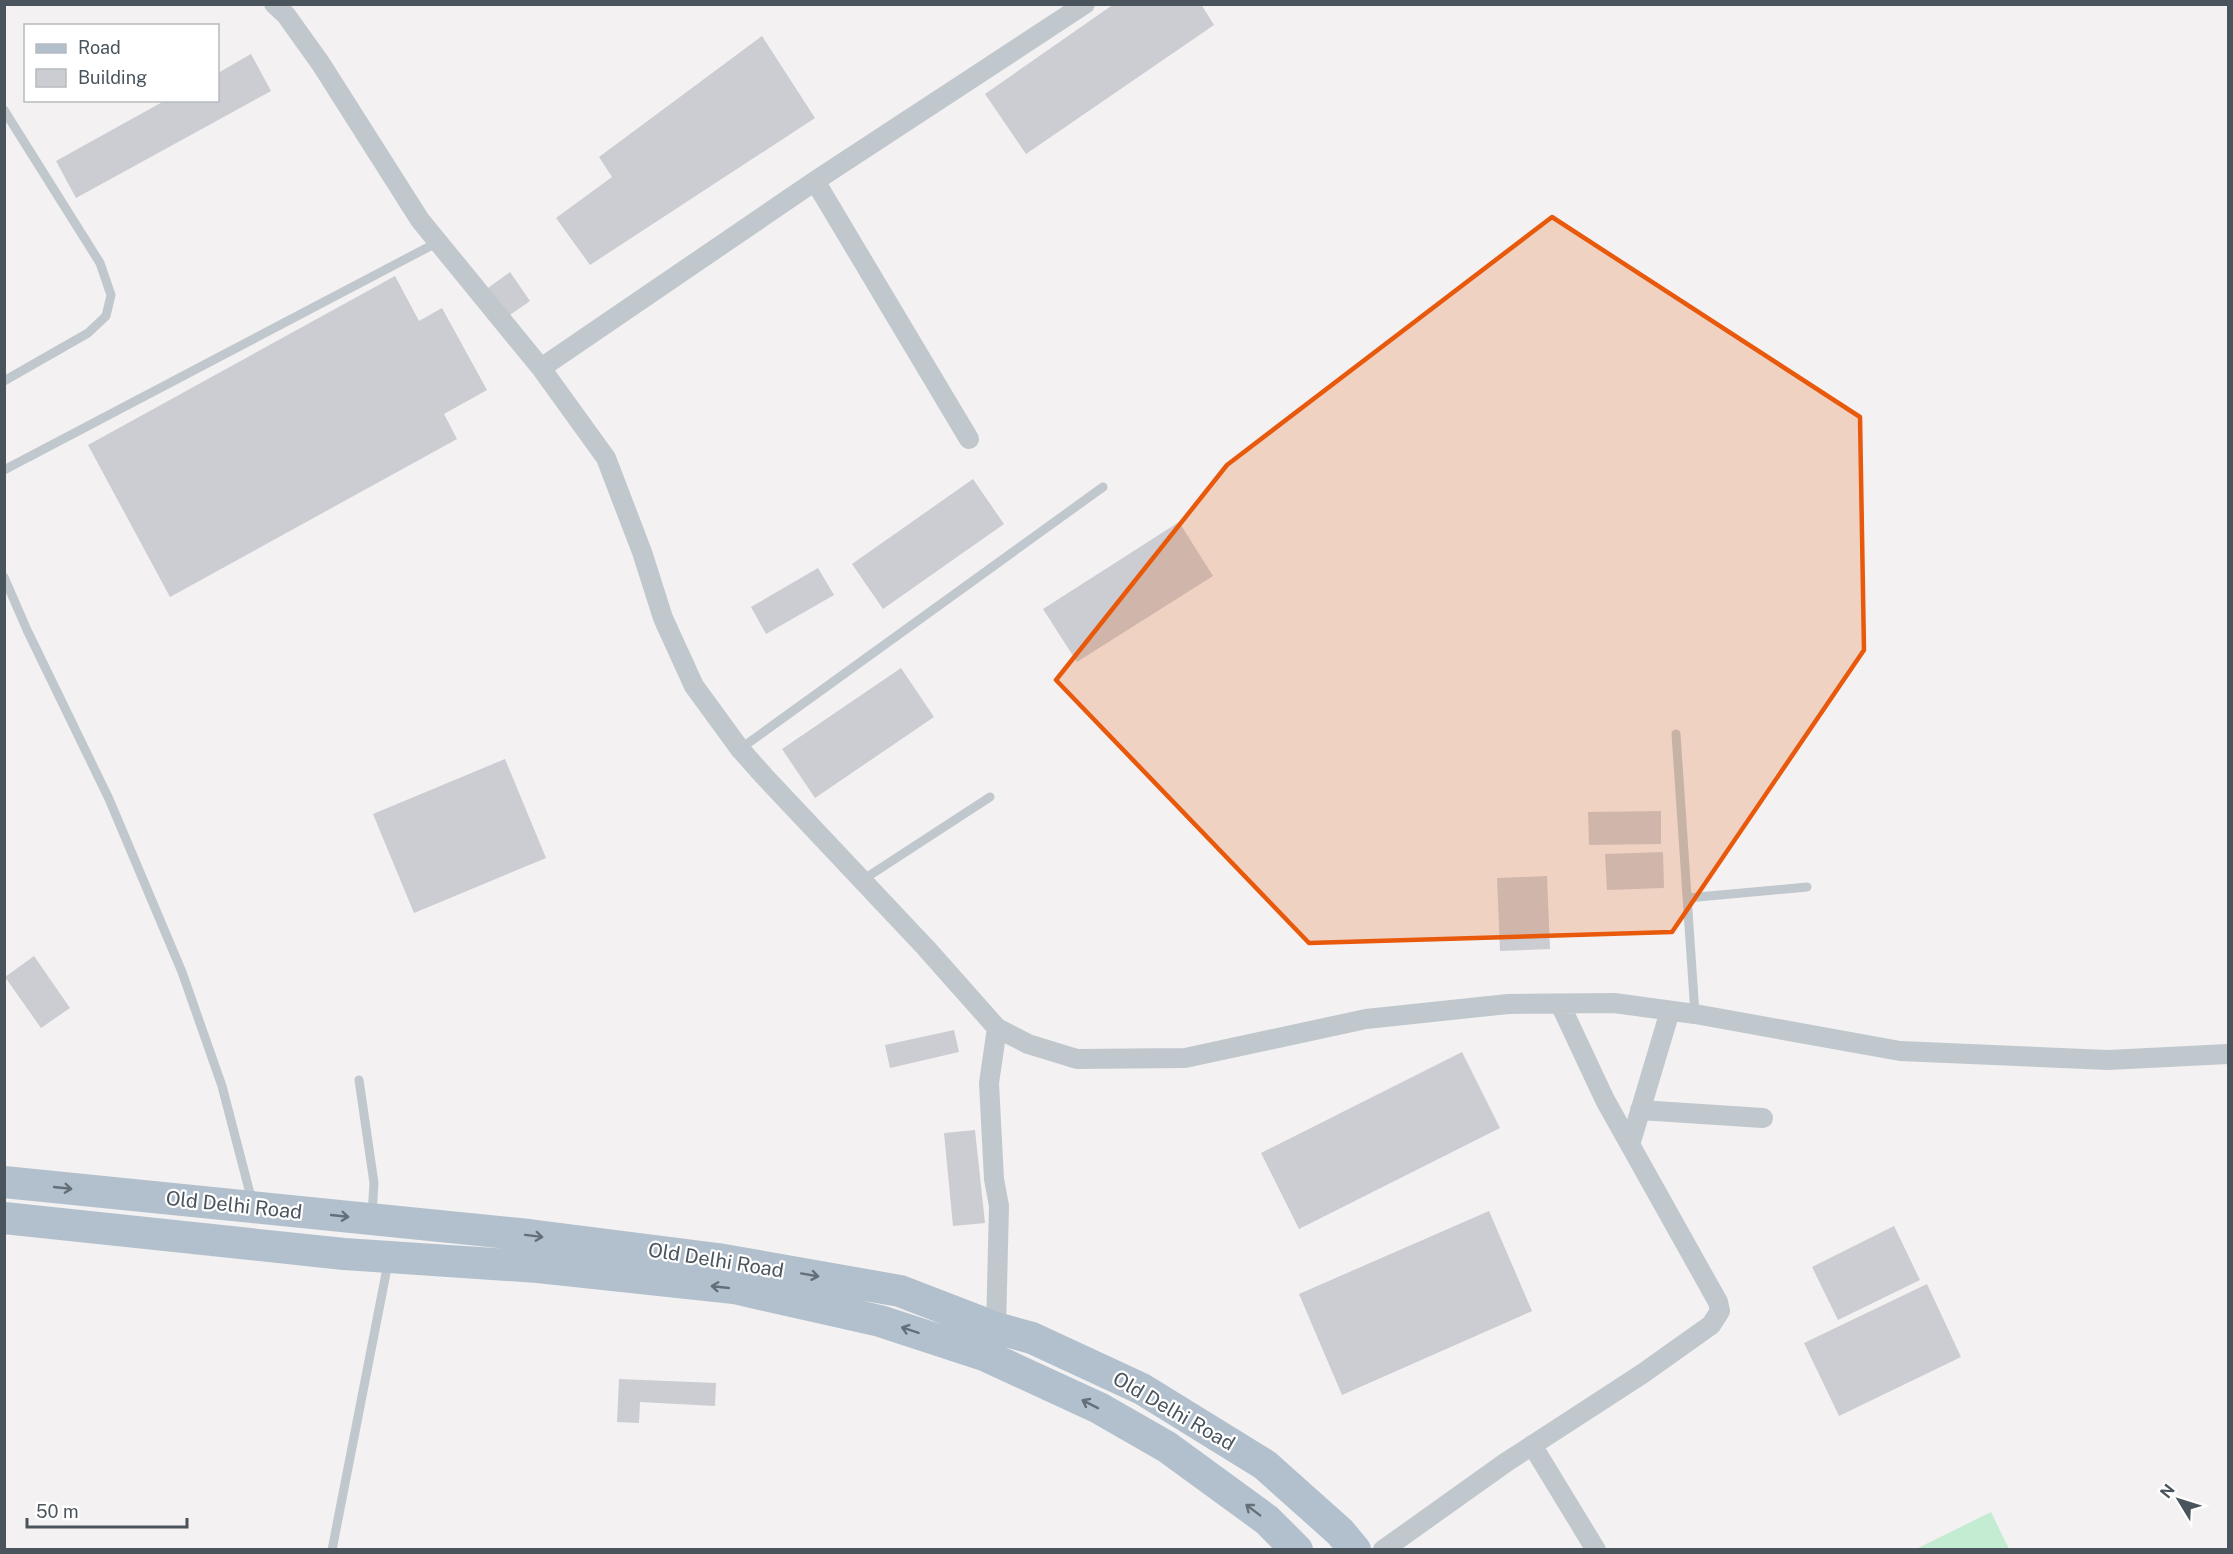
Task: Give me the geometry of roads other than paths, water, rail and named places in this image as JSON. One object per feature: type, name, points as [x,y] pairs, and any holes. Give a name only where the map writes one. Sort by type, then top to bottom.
[{"type":"main road","name":"Old Delhi Road","points":[[4,1182],[530,1235],[718,1258],[900,1291],[996,1328],[1032,1338],[1142,1389],[1264,1465],[1340,1532],[1355,1550]]},
{"type":"main road","name":"Old Delhi Road","points":[[4,1218],[389,1257],[538,1267],[734,1288],[880,1321],[984,1354],[1099,1408],[1167,1447],[1267,1520],[1297,1550]]},
{"type":"street","points":[[274,4],[286,15],[321,64],[420,220],[541,368],[606,458],[642,552],[663,618],[694,686],[740,749],[926,948],[997,1028],[1028,1044],[1077,1059],[1185,1058],[1366,1019],[1508,1004],[1614,1003],[1695,1014],[1900,1051],[2108,1060],[2229,1054]]},
{"type":"street","points":[[541,368],[815,181],[1085,4]]},
{"type":"street","points":[[815,181],[969,439]]},
{"type":"street","points":[[1383,1550],[1532,1445],[1642,1374],[1711,1325],[1720,1311],[1718,1302],[1605,1100],[1560,1004]]},
{"type":"street","points":[[1630,1145],[1670,1011]]},
{"type":"street","points":[[996,1328],[999,1206],[994,1179],[989,1083],[997,1028]]},
{"type":"street","points":[[1640,1110],[1763,1118]]},
{"type":"street","points":[[1532,1445],[1596,1550]]},
{"type":"lane","points":[[4,111],[100,263],[111,295],[106,316],[88,333],[4,381]]},
{"type":"lane","points":[[4,470],[438,242]]},
{"type":"lane","points":[[740,749],[1103,487]]},
{"type":"lane","points":[[4,577],[27,630],[109,799],[182,972],[222,1086],[254,1207]]},
{"type":"lane","points":[[1676,734],[1695,1014]]},
{"type":"lane","points":[[861,881],[990,797]]},
{"type":"lane","points":[[1687,898],[1807,886]]},
{"type":"lane","points":[[359,1080],[374,1183],[371,1219]]},
{"type":"lane","points":[[332,1550],[389,1257]]}]
